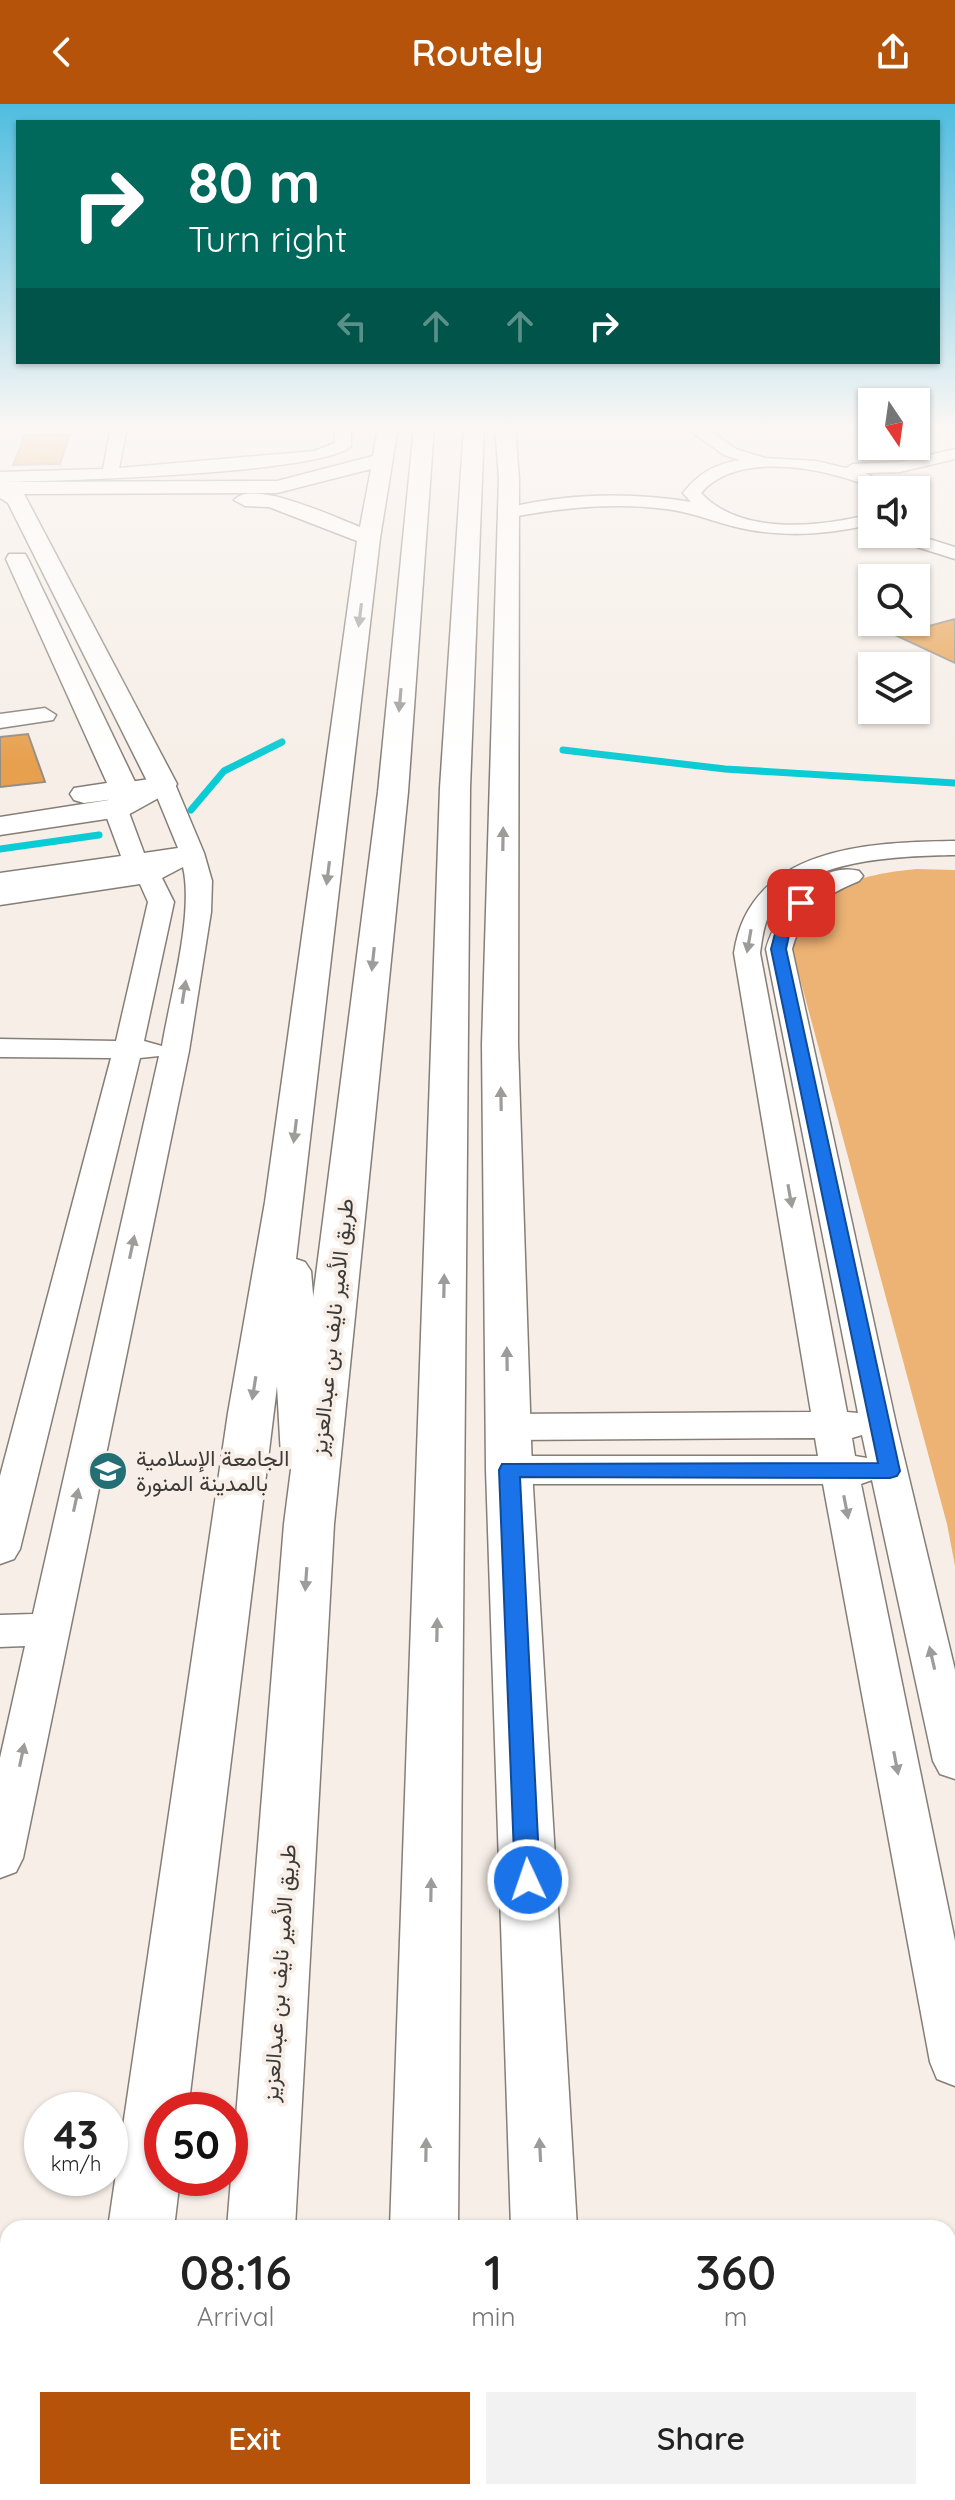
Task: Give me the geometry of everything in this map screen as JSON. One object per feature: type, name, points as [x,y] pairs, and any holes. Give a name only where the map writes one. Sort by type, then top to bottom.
[{"type":"highway","name":"طريق الأمير نايف بن عبدالعزيز","points":[[262,2220],[309,1524],[393,792],[415,539]]},
{"type":"highway","points":[[424,2220],[455,788],[468,539]]},
{"type":"main road","points":[[8,539],[120,800]]},
{"type":"main road","points":[[29,539],[163,784]]},
{"type":"main road","points":[[142,2220],[250,1413],[285,1202],[369,539]]},
{"type":"main road","points":[[521,539],[500,1044],[509,1470],[544,2220]]},
{"type":"main road","points":[[0,806],[120,800]]},
{"type":"main road","points":[[0,826],[120,800]]},
{"type":"main road","points":[[285,1202],[309,1524]]},
{"type":"main road","points":[[252,2220],[268,2136]]},
{"type":"street","points":[[930,545],[955,553]]},
{"type":"street","points":[[0,721],[45,715]]},
{"type":"street","points":[[0,1549],[128,1050],[161,902],[142,868],[120,800],[163,784],[192,853],[199,881],[198,912],[175,1051],[0,1858]]},
{"type":"street","points":[[955,848],[919,848],[862,855],[818,867],[788,880],[761,905],[751,929],[747,953],[839,1469],[955,2062]]},
{"type":"street","points":[[0,897],[142,868],[192,853]]},
{"type":"street","points":[[955,864],[873,869],[830,883],[801,903],[784,926],[779,949],[878,1424],[955,1761]]},
{"type":"street","points":[[0,881],[142,868]]},
{"type":"street","points":[[0,1048],[175,1051]]},
{"type":"street","points":[[508,1427],[878,1424]]},
{"type":"street","points":[[509,1470],[890,1471]]},
{"type":"street","points":[[0,1631],[48,1629]]},
{"type":"shaded area","points":[[917,869],[955,870],[955,1566],[947,1524],[792,949],[798,928],[808,911],[822,898],[856,880]]},
{"type":"building","points":[[955,619],[955,663],[897,636],[930,636],[930,626]]},
{"type":"building","points":[[28,734],[45,782],[0,787],[0,737]]},
{"type":"waterway","points":[[191,810],[224,771],[282,742]]},
{"type":"waterway","points":[[563,750],[725,769],[955,783]]},
{"type":"waterway","points":[[0,849],[99,835]]},
{"type":"place","name":"الجامعة الإسلامية بالمدينة المنورة","points":[[108,1471]]},
{"type":"route","points":[[528,1880],[509,1470],[890,1471],[779,949],[784,926],[801,903]]}]
